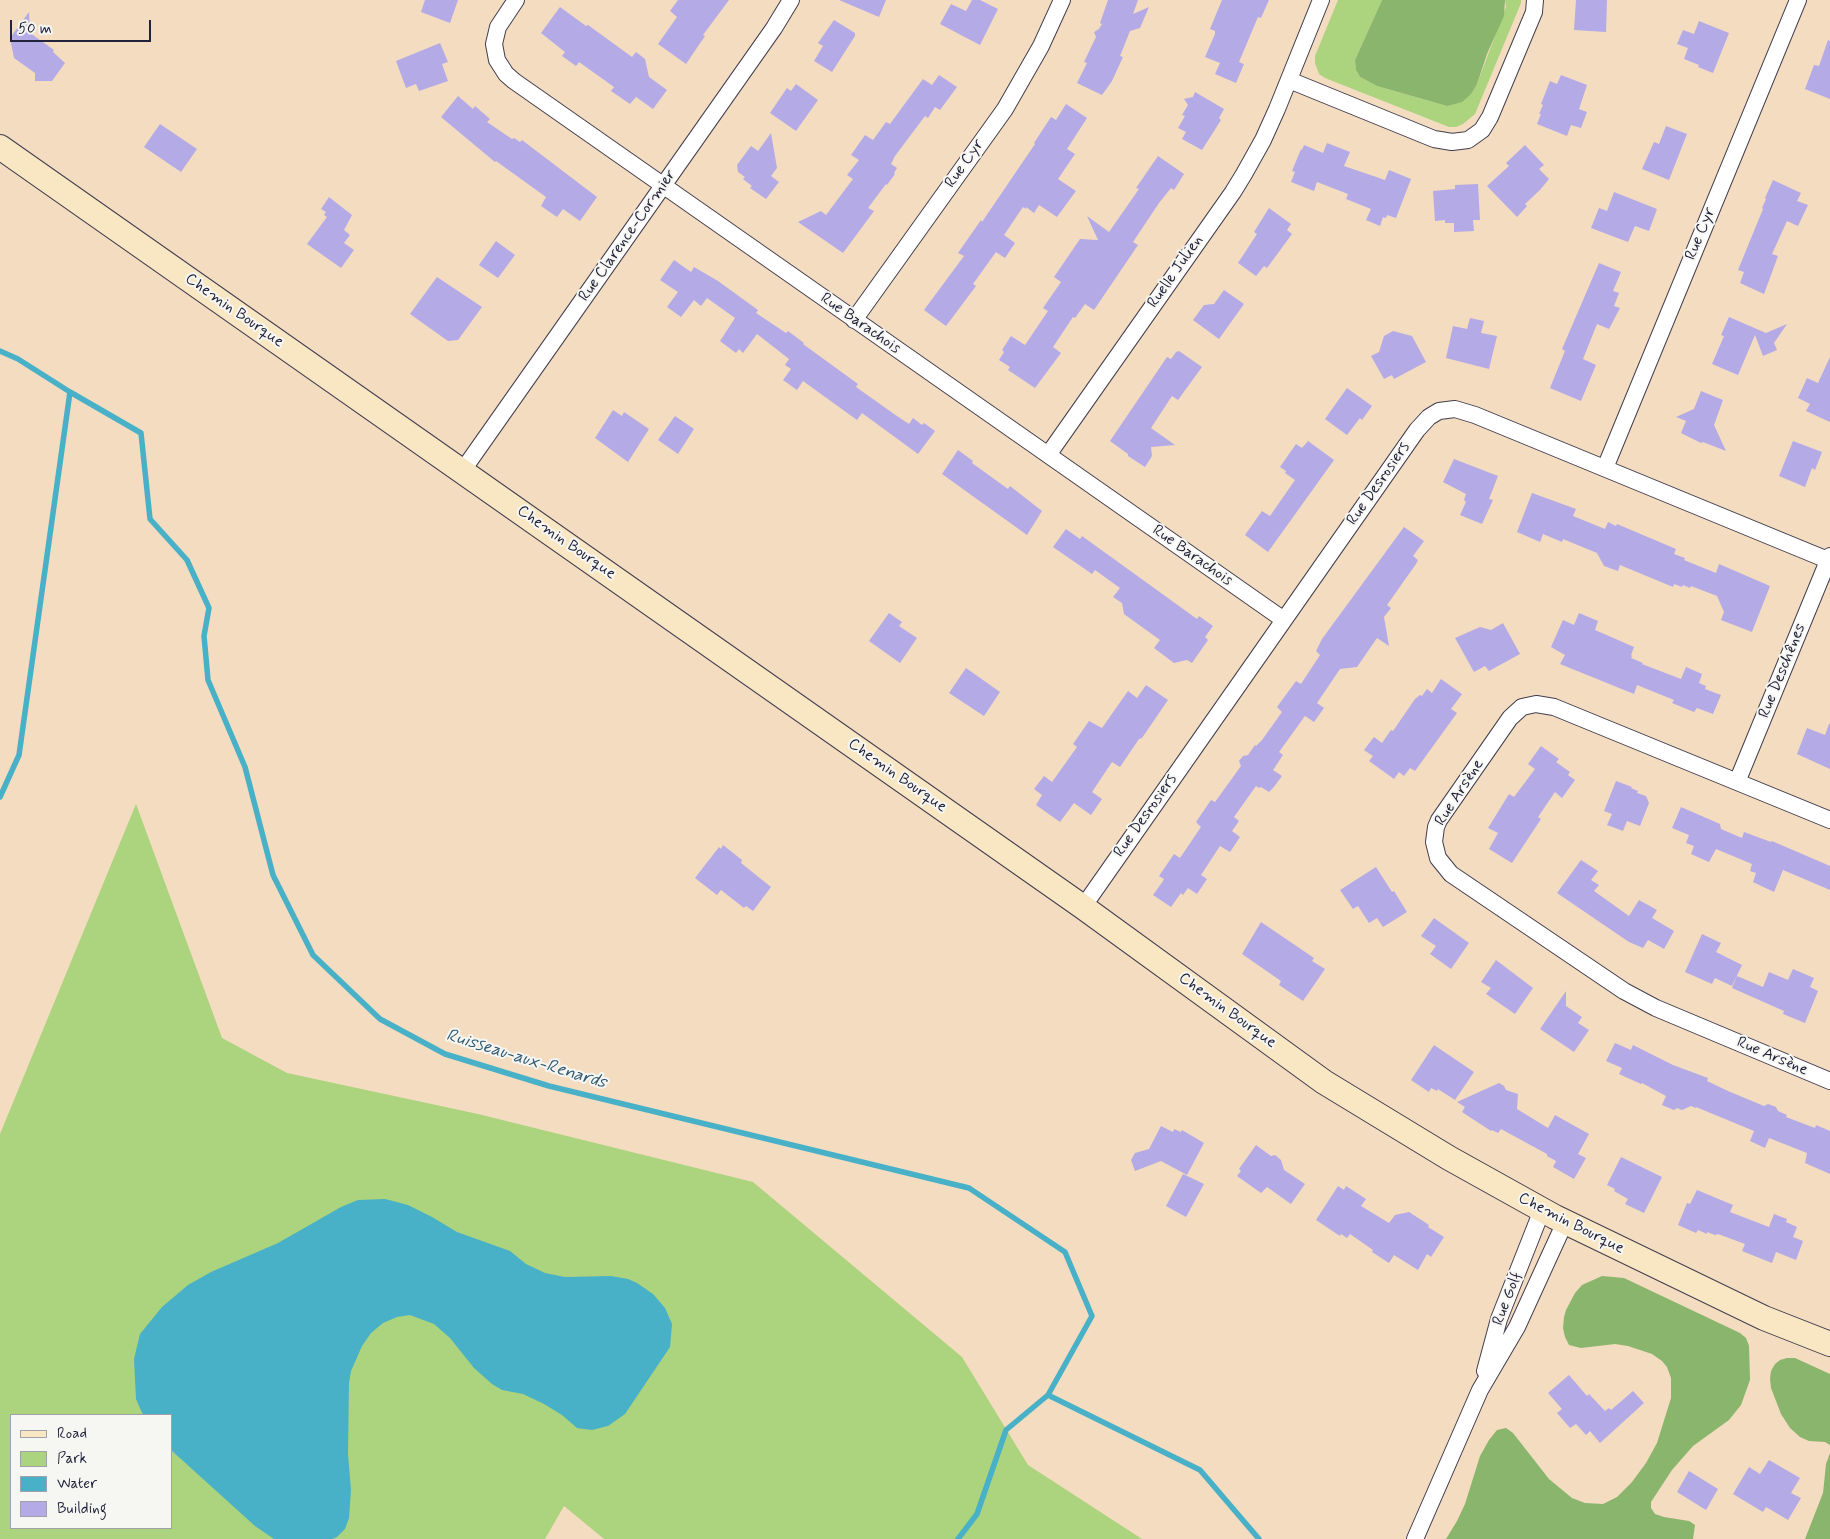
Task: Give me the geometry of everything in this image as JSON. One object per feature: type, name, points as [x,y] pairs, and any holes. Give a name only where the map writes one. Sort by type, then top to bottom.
[{"type":"street","name":"Rue Barachois","points":[[516,0],[498,27],[495,35],[494,44],[497,60],[506,74],[1284,620]]},
{"type":"street","name":"Rue Clarence-Cormier","points":[[463,470],[774,28],[791,0]]},
{"type":"street","name":"Rue Cyr","points":[[854,320],[1009,102],[1041,46],[1062,0]]},
{"type":"street","name":"Ruelle Julien","points":[[1048,455],[1233,192],[1263,140],[1321,0]]},
{"type":"street","points":[[1289,80],[1434,139],[1452,142],[1468,140],[1482,130],[1490,117],[1534,12],[1535,0]]},
{"type":"street","name":"Rue Cyr","points":[[1605,468],[1798,0]]},
{"type":"street","name":"Chemin Bourque","points":[[0,147],[463,470],[1083,907],[1324,1082],[1449,1158],[1565,1222],[1764,1318],[1830,1344]]},
{"type":"street","name":"Rue Desrosiers","points":[[1083,907],[1417,430],[1429,417],[1439,411],[1454,409],[1475,415],[1829,559]]},
{"type":"street","name":"Rue Deschênes","points":[[1737,782],[1829,559]]},
{"type":"street","name":"Rue Arsène","points":[[1830,820],[1554,708],[1529,704],[1522,707],[1510,718],[1440,820],[1434,835],[1436,851],[1442,864],[1451,874],[1624,991],[1656,1008],[1830,1081]]},
{"type":"street","name":"Rue Golf","points":[[1480,1390],[1499,1320],[1542,1210]]},
{"type":"street","name":"Rue Golf","points":[[1416,1539],[1480,1390],[1517,1327],[1565,1222]]},
{"type":"green space","points":[[1338,0],[1382,0],[1355,60],[1356,70],[1360,77],[1377,86],[1447,106],[1477,84],[1506,7],[1505,0],[1521,0],[1521,3],[1475,114],[1463,124],[1449,127],[1319,74],[1315,63],[1315,56]]},
{"type":"green space","points":[[1382,0],[1505,0],[1504,16],[1487,54],[1477,84],[1471,94],[1462,102],[1447,106],[1377,86],[1360,77],[1356,70],[1355,60]]},
{"type":"green space","points":[[136,804],[222,1038],[287,1073],[478,1114],[753,1182],[962,1357],[1028,1465],[1142,1539],[604,1539],[564,1506],[545,1539],[0,1539],[0,1134]]},
{"type":"green space","points":[[1602,1276],[1624,1278],[1740,1333],[1746,1338],[1749,1346],[1750,1380],[1741,1405],[1729,1420],[1693,1446],[1672,1470],[1651,1502],[1651,1508],[1655,1514],[1689,1521],[1695,1525],[1693,1539],[1446,1539],[1465,1504],[1480,1456],[1497,1430],[1506,1428],[1513,1433],[1549,1479],[1572,1498],[1585,1503],[1603,1504],[1617,1497],[1632,1482],[1646,1463],[1657,1443],[1671,1398],[1671,1378],[1667,1367],[1652,1354],[1628,1346],[1615,1344],[1581,1348],[1569,1345],[1565,1337],[1563,1328],[1564,1317],[1575,1293],[1582,1285]]},
{"type":"green space","points":[[1787,1358],[1795,1358],[1830,1374],[1830,1445],[1825,1442],[1809,1441],[1800,1437],[1790,1428],[1781,1414],[1771,1388],[1770,1379],[1771,1371],[1775,1364]]},
{"type":"green space","points":[[1830,1453],[1830,1539],[1805,1539],[1823,1493],[1826,1464]]},
{"type":"water","points":[[385,1199],[408,1205],[457,1232],[510,1251],[526,1264],[545,1273],[565,1277],[611,1276],[628,1279],[637,1283],[653,1294],[665,1308],[672,1324],[670,1347],[625,1414],[608,1426],[592,1430],[577,1428],[562,1415],[544,1404],[523,1394],[502,1390],[492,1384],[474,1368],[450,1338],[434,1324],[410,1315],[397,1317],[383,1323],[371,1333],[362,1346],[351,1371],[349,1383],[348,1454],[351,1490],[349,1518],[345,1529],[332,1539],[274,1539],[255,1526],[172,1451],[172,1414],[143,1414],[136,1399],[134,1359],[140,1334],[162,1307],[188,1285],[211,1272],[278,1243],[341,1207],[358,1200]]},
{"type":"building","points":[[425,0],[458,0],[450,23],[421,12]]},
{"type":"building","points":[[678,0],[729,0],[703,35],[705,36],[686,64],[658,44],[677,17],[670,11]]},
{"type":"building","points":[[839,0],[886,0],[879,17]]},
{"type":"building","points":[[972,0],[980,0],[998,9],[980,45],[940,24],[951,4],[966,11]]},
{"type":"building","points":[[1108,0],[1138,0],[1133,14],[1149,7],[1140,28],[1130,31],[1120,56],[1123,57],[1112,81],[1102,95],[1077,83],[1087,63],[1084,62],[1096,37],[1094,32],[1102,24],[1100,23]]},
{"type":"building","points":[[1222,0],[1269,0],[1261,18],[1258,17],[1239,62],[1244,64],[1236,83],[1215,74],[1220,63],[1205,57],[1215,34],[1215,31],[1210,29]]},
{"type":"building","points":[[1576,0],[1607,0],[1606,32],[1574,30]]},
{"type":"building","points":[[560,7],[632,57],[636,52],[645,59],[649,77],[667,90],[653,109],[636,97],[630,104],[611,91],[614,87],[579,62],[576,66],[562,56],[565,52],[541,33]]},
{"type":"building","points":[[29,12],[30,33],[54,50],[53,52],[65,63],[52,81],[35,81],[35,73],[14,58],[10,38]]},
{"type":"building","points":[[834,20],[855,33],[855,36],[832,72],[814,61],[823,46],[818,43]]},
{"type":"building","points":[[1699,21],[1729,33],[1713,73],[1684,59],[1688,48],[1677,44],[1683,30],[1694,34]]},
{"type":"building","points":[[1828,40],[1830,41],[1830,99],[1805,89],[1814,65],[1819,66]]},
{"type":"building","points":[[440,43],[448,62],[442,64],[448,81],[419,91],[416,84],[406,88],[396,61]]},
{"type":"building","points":[[939,75],[957,87],[940,110],[935,107],[928,118],[925,116],[895,156],[891,164],[897,168],[895,174],[868,208],[874,211],[843,253],[798,222],[821,211],[826,215],[853,179],[847,175],[859,160],[851,155],[865,135],[873,140],[886,122],[890,124],[923,79],[932,85]]},
{"type":"building","points":[[1561,75],[1587,85],[1579,109],[1587,112],[1581,128],[1571,125],[1567,136],[1537,124],[1543,105],[1541,104],[1550,81],[1557,84]]},
{"type":"building","points":[[796,84],[818,100],[796,131],[770,113],[787,88],[791,91]]},
{"type":"building","points":[[1195,92],[1224,109],[1219,118],[1221,120],[1202,150],[1182,139],[1186,132],[1178,128],[1185,116],[1182,115],[1188,105],[1184,99],[1193,97]]},
{"type":"building","points":[[458,96],[473,109],[475,106],[490,119],[487,122],[512,139],[514,138],[520,142],[522,140],[597,197],[580,221],[563,209],[557,217],[541,206],[546,197],[495,162],[441,117]]},
{"type":"building","points":[[1066,104],[1087,118],[1067,149],[1075,154],[1058,179],[1076,191],[1057,217],[1039,205],[1034,213],[1023,207],[1004,235],[1015,243],[1005,258],[996,252],[973,284],[976,286],[946,326],[924,310],[964,256],[958,253],[981,220],[982,222],[1051,117],[1056,120]]},
{"type":"building","points":[[160,124],[197,149],[181,172],[144,147]]},
{"type":"building","points":[[1666,126],[1687,134],[1669,180],[1642,169],[1654,142],[1659,144]]},
{"type":"building","points":[[771,133],[777,168],[771,176],[779,182],[766,199],[750,188],[752,186],[738,172],[737,165],[751,146],[758,151]]},
{"type":"building","points":[[1327,143],[1350,152],[1344,166],[1385,180],[1389,170],[1411,179],[1396,218],[1387,215],[1386,218],[1383,217],[1380,226],[1366,220],[1371,209],[1346,199],[1348,194],[1317,182],[1314,191],[1291,182],[1295,172],[1292,171],[1304,145],[1323,153]]},
{"type":"building","points":[[1525,145],[1544,165],[1539,169],[1549,179],[1525,204],[1527,206],[1517,217],[1487,186],[1509,166],[1506,163]]},
{"type":"building","points":[[1158,156],[1184,174],[1174,190],[1171,188],[1159,203],[1133,242],[1138,245],[1094,310],[1085,304],[1075,318],[1073,317],[1053,347],[1061,353],[1035,388],[1008,370],[1010,367],[999,360],[1004,352],[1002,350],[1011,336],[1025,345],[1048,311],[1043,308],[1061,282],[1054,277],[1080,239],[1098,240],[1087,216],[1109,232],[1139,189],[1136,188]]},
{"type":"building","points":[[1773,180],[1801,193],[1797,201],[1808,205],[1798,226],[1787,221],[1772,254],[1778,256],[1764,294],[1740,283],[1744,272],[1738,270]]},
{"type":"building","points":[[1478,184],[1480,220],[1473,220],[1474,231],[1454,232],[1454,223],[1445,223],[1445,220],[1435,221],[1433,191],[1455,189],[1455,185]]},
{"type":"building","points":[[1614,192],[1657,209],[1649,231],[1635,226],[1628,242],[1591,228],[1599,208],[1607,211]]},
{"type":"building","points":[[329,197],[352,215],[344,230],[350,235],[344,243],[354,250],[341,268],[307,244],[327,217],[324,215],[326,212],[321,209]]},
{"type":"building","points":[[1269,208],[1291,224],[1287,230],[1292,234],[1267,268],[1264,266],[1256,276],[1238,263],[1257,234],[1254,232]]},
{"type":"building","points":[[496,241],[515,255],[498,278],[479,265]]},
{"type":"building","points":[[674,260],[691,272],[694,267],[718,281],[758,310],[756,313],[786,333],[788,331],[858,384],[856,387],[909,424],[913,418],[935,431],[918,454],[862,413],[857,420],[803,381],[797,390],[783,380],[791,369],[785,365],[789,359],[757,334],[743,353],[739,349],[736,353],[720,341],[735,318],[707,298],[701,306],[694,300],[681,317],[667,307],[678,292],[660,280]]},
{"type":"building","points":[[1599,263],[1621,272],[1613,291],[1619,293],[1614,306],[1620,308],[1609,329],[1597,324],[1583,359],[1596,365],[1581,401],[1550,388],[1565,351],[1562,349]]},
{"type":"building","points":[[437,277],[482,307],[458,340],[448,341],[410,314]]},
{"type":"building","points":[[1224,290],[1244,304],[1219,339],[1193,320],[1204,305],[1214,304]]},
{"type":"building","points":[[1729,317],[1766,333],[1787,324],[1774,343],[1777,350],[1763,356],[1755,335],[1738,375],[1712,364],[1724,336],[1721,335]]},
{"type":"building","points":[[1470,318],[1484,321],[1481,333],[1497,336],[1489,369],[1446,358],[1453,326],[1467,329]]},
{"type":"building","points":[[1393,331],[1412,336],[1426,362],[1394,379],[1392,375],[1384,379],[1371,356],[1379,352],[1384,336]]},
{"type":"building","points":[[1179,351],[1202,367],[1178,400],[1172,396],[1151,428],[1175,445],[1151,447],[1152,456],[1145,467],[1110,441],[1167,357],[1171,359]]},
{"type":"building","points":[[1830,357],[1830,422],[1806,411],[1810,404],[1798,398],[1807,378],[1818,383]]},
{"type":"building","points":[[1347,388],[1372,406],[1362,420],[1360,418],[1347,435],[1325,419]]},
{"type":"building","points":[[1701,391],[1723,400],[1714,425],[1726,451],[1703,442],[1701,443],[1681,433],[1686,421],[1676,417],[1694,409]]},
{"type":"building","points":[[613,410],[622,416],[624,412],[649,429],[628,462],[595,438]]},
{"type":"building","points":[[675,416],[694,429],[678,454],[658,440]]},
{"type":"building","points":[[1308,441],[1334,460],[1268,552],[1245,535],[1262,511],[1270,516],[1295,480],[1280,467],[1296,444],[1302,448]]},
{"type":"building","points":[[1793,441],[1822,452],[1815,470],[1812,468],[1805,487],[1779,476]]},
{"type":"building","points":[[958,450],[973,461],[972,463],[1008,489],[1010,486],[1042,511],[1027,535],[942,474]]},
{"type":"building","points":[[1454,459],[1498,476],[1489,499],[1493,500],[1482,524],[1460,515],[1466,502],[1464,500],[1466,494],[1443,482]]},
{"type":"building","points":[[1532,493],[1576,509],[1573,516],[1605,529],[1608,522],[1616,526],[1617,524],[1676,549],[1674,554],[1685,558],[1684,560],[1716,573],[1719,564],[1770,586],[1752,632],[1721,620],[1724,612],[1717,596],[1691,586],[1690,588],[1674,584],[1673,587],[1620,565],[1618,571],[1604,566],[1597,553],[1563,539],[1562,542],[1543,534],[1540,542],[1517,532]]},
{"type":"building","points":[[1404,527],[1424,541],[1413,556],[1418,560],[1416,564],[1387,605],[1391,608],[1384,617],[1389,646],[1377,638],[1357,667],[1340,669],[1317,703],[1324,708],[1314,722],[1305,716],[1279,752],[1283,755],[1273,770],[1282,776],[1269,792],[1256,786],[1234,817],[1239,821],[1232,831],[1240,837],[1230,852],[1220,846],[1201,875],[1207,879],[1197,894],[1188,888],[1183,895],[1181,893],[1171,907],[1153,895],[1164,879],[1159,876],[1174,854],[1180,858],[1201,827],[1196,822],[1211,800],[1215,802],[1241,766],[1239,761],[1243,756],[1248,755],[1255,745],[1262,740],[1282,712],[1277,707],[1296,681],[1301,684],[1320,655],[1316,651],[1322,639]]},
{"type":"building","points":[[1066,529],[1080,539],[1082,536],[1197,619],[1199,616],[1213,626],[1205,637],[1208,640],[1192,663],[1187,660],[1174,663],[1154,648],[1160,640],[1124,614],[1122,603],[1113,597],[1120,588],[1095,570],[1092,574],[1053,547]]},
{"type":"building","points":[[889,613],[902,622],[899,626],[917,638],[900,663],[869,641]]},
{"type":"building","points":[[1579,613],[1598,621],[1595,630],[1634,647],[1631,658],[1642,664],[1681,679],[1686,667],[1702,674],[1699,683],[1706,686],[1705,689],[1721,695],[1713,714],[1697,708],[1694,712],[1672,703],[1674,700],[1637,685],[1634,694],[1560,664],[1565,655],[1551,647],[1563,620],[1574,625]]},
{"type":"building","points":[[1503,623],[1520,654],[1489,671],[1485,666],[1474,672],[1455,638],[1480,627],[1491,630]]},
{"type":"building","points":[[966,668],[1000,692],[984,716],[949,693]]},
{"type":"building","points":[[1441,679],[1462,694],[1451,709],[1457,713],[1415,771],[1410,768],[1404,776],[1399,772],[1394,779],[1369,761],[1373,756],[1364,750],[1374,737],[1382,743],[1391,730],[1393,731],[1415,699],[1420,695],[1422,696],[1427,689],[1432,693]]},
{"type":"building","points":[[1146,685],[1168,700],[1120,767],[1112,762],[1092,792],[1102,799],[1091,815],[1074,803],[1060,822],[1036,805],[1042,795],[1034,789],[1044,776],[1052,782],[1077,747],[1073,744],[1089,721],[1102,728],[1128,691],[1137,698]]},
{"type":"building","points":[[1829,724],[1830,769],[1797,754],[1807,728],[1825,735]]},
{"type":"building","points":[[1541,746],[1559,759],[1556,762],[1570,772],[1568,775],[1575,780],[1562,798],[1555,792],[1538,817],[1541,819],[1512,863],[1489,849],[1498,833],[1488,828],[1509,794],[1514,797],[1535,769],[1528,764]]},
{"type":"building","points":[[1616,781],[1632,787],[1638,791],[1637,793],[1646,796],[1649,803],[1640,826],[1627,821],[1623,831],[1607,825],[1612,814],[1604,811]]},
{"type":"building","points":[[1681,807],[1720,824],[1721,829],[1742,838],[1744,832],[1772,841],[1830,866],[1830,890],[1783,870],[1774,892],[1753,882],[1756,873],[1750,871],[1752,864],[1716,849],[1709,862],[1691,854],[1694,846],[1686,843],[1689,835],[1672,828]]},
{"type":"building","points":[[723,845],[742,860],[741,863],[771,887],[753,911],[746,906],[744,908],[721,890],[717,895],[695,878],[719,847],[721,849]]},
{"type":"building","points":[[1581,860],[1598,871],[1591,880],[1599,885],[1594,891],[1629,916],[1639,900],[1657,910],[1652,918],[1674,931],[1664,949],[1648,940],[1643,948],[1629,942],[1557,893]]},
{"type":"building","points":[[1376,867],[1407,912],[1383,927],[1377,918],[1369,923],[1358,906],[1353,909],[1340,890]]},
{"type":"building","points":[[1434,918],[1469,943],[1451,969],[1430,954],[1436,946],[1421,936]]},
{"type":"building","points":[[1261,922],[1314,958],[1312,961],[1325,969],[1303,1001],[1279,985],[1281,981],[1242,954]]},
{"type":"building","points":[[1702,934],[1721,943],[1716,952],[1742,965],[1732,986],[1715,978],[1712,984],[1685,972]]},
{"type":"building","points":[[1496,960],[1533,988],[1515,1014],[1486,994],[1491,988],[1481,982]]},
{"type":"building","points":[[1793,969],[1814,978],[1810,987],[1818,991],[1805,1023],[1783,1014],[1784,1011],[1732,988],[1737,976],[1763,987],[1769,972],[1788,980]]},
{"type":"building","points":[[1566,991],[1566,1006],[1582,1017],[1578,1023],[1589,1030],[1574,1052],[1540,1029]]},
{"type":"building","points":[[1615,1043],[1631,1050],[1633,1045],[1673,1065],[1708,1078],[1707,1081],[1728,1091],[1764,1106],[1768,1104],[1776,1107],[1778,1111],[1787,1115],[1786,1117],[1815,1128],[1816,1125],[1830,1131],[1830,1174],[1805,1163],[1807,1153],[1769,1138],[1765,1148],[1750,1141],[1754,1131],[1696,1107],[1691,1106],[1682,1110],[1677,1108],[1674,1110],[1662,1105],[1666,1096],[1642,1083],[1619,1074],[1622,1068],[1606,1061]]},
{"type":"building","points":[[1434,1045],[1474,1072],[1455,1100],[1438,1089],[1437,1091],[1431,1088],[1429,1092],[1411,1080]]},
{"type":"building","points":[[1499,1083],[1506,1090],[1518,1094],[1517,1109],[1548,1128],[1555,1115],[1589,1134],[1578,1154],[1586,1158],[1574,1179],[1553,1167],[1556,1161],[1547,1156],[1547,1154],[1501,1129],[1498,1133],[1491,1131],[1462,1112],[1465,1107],[1457,1102]]},
{"type":"building","points":[[1161,1126],[1173,1132],[1174,1129],[1181,1132],[1182,1130],[1204,1143],[1187,1175],[1161,1161],[1135,1171],[1131,1160],[1135,1153],[1149,1149]]},
{"type":"building","points":[[1256,1145],[1271,1156],[1275,1155],[1281,1160],[1284,1170],[1305,1184],[1291,1204],[1267,1187],[1261,1193],[1237,1176],[1241,1171],[1239,1169]]},
{"type":"building","points":[[1621,1157],[1662,1177],[1644,1213],[1625,1204],[1628,1199],[1607,1185]]},
{"type":"building","points":[[1183,1174],[1204,1184],[1186,1217],[1166,1206]]},
{"type":"building","points":[[1338,1186],[1344,1190],[1346,1186],[1366,1199],[1361,1206],[1389,1223],[1395,1215],[1409,1212],[1444,1237],[1431,1257],[1427,1254],[1418,1270],[1394,1255],[1389,1263],[1350,1234],[1347,1238],[1341,1234],[1340,1236],[1316,1220]]},
{"type":"building","points":[[1697,1190],[1733,1205],[1730,1212],[1769,1227],[1774,1214],[1787,1219],[1786,1222],[1797,1227],[1793,1237],[1803,1241],[1796,1260],[1776,1252],[1772,1263],[1742,1251],[1745,1244],[1718,1234],[1715,1235],[1707,1232],[1707,1234],[1698,1230],[1696,1233],[1678,1225],[1687,1203],[1690,1204]]},
{"type":"building","points":[[1569,1375],[1587,1396],[1589,1394],[1605,1411],[1609,1408],[1611,1410],[1633,1391],[1644,1403],[1600,1443],[1590,1431],[1586,1435],[1576,1424],[1570,1428],[1557,1413],[1562,1409],[1548,1393]]},
{"type":"building","points":[[1769,1460],[1800,1478],[1791,1493],[1801,1498],[1788,1520],[1766,1507],[1763,1512],[1733,1494],[1749,1467],[1760,1474]]},
{"type":"building","points":[[1689,1471],[1718,1489],[1706,1510],[1677,1492]]},
{"type":"waterway","name":"Ruisseau-aux-Renards","points":[[0,351],[18,359],[141,433],[150,519],[187,560],[209,608],[204,636],[208,680],[245,767],[273,875],[313,955],[380,1019],[445,1054],[549,1086],[969,1188],[1065,1252],[1092,1316],[1048,1395],[1006,1430],[977,1514],[958,1539]]},
{"type":"waterway","points":[[0,797],[19,755],[70,392]]},
{"type":"waterway","points":[[1048,1395],[1200,1470],[1259,1539]]}]
